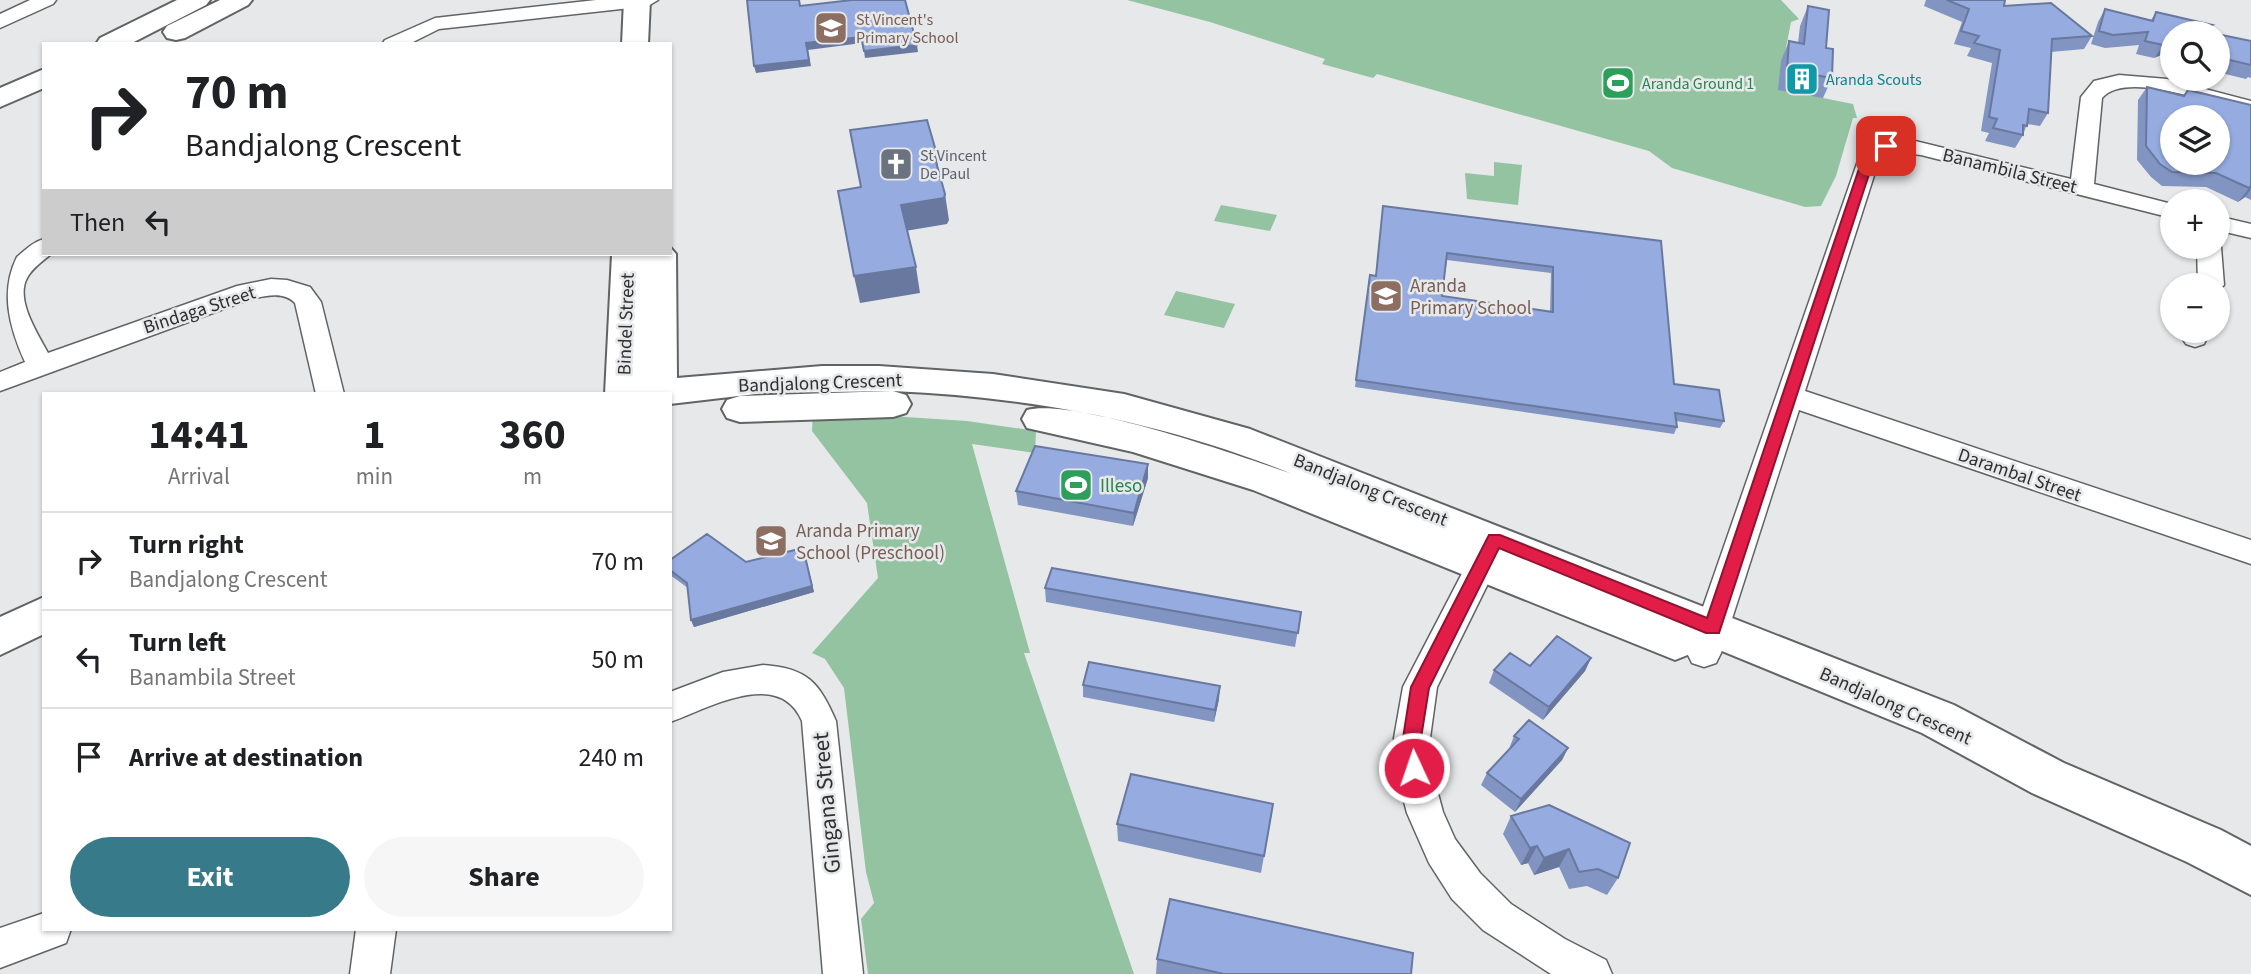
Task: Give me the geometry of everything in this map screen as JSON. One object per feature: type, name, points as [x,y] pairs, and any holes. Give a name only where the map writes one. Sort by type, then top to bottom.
[{"type":"street","points":[[0,22],[46,0]]},
{"type":"street","points":[[113,42],[197,0]]},
{"type":"street","points":[[156,42],[239,0]]},
{"type":"street","points":[[409,37],[455,21],[640,0],[635,42]]},
{"type":"street","points":[[0,99],[42,78]]},
{"type":"street","points":[[2082,189],[2091,98],[2104,85],[2119,81],[2160,84],[2251,108]]},
{"type":"street","points":[[0,119],[42,99]]},
{"type":"street","name":"Banambila Street","points":[[1708,640],[1869,157],[1875,150],[1886,146],[1906,145],[2160,208]]},
{"type":"street","points":[[2230,226],[2251,231]]},
{"type":"street","points":[[41,366],[12,304],[12,285],[27,262],[42,249]]},
{"type":"street","name":"Bindel Street","points":[[623,392],[628,256]]},
{"type":"street","name":"Bindel Street","points":[[660,256],[660,392]]},
{"type":"street","name":"Bindaga Street","points":[[0,382],[197,308],[246,292],[279,287],[301,293],[308,302],[330,392]]},
{"type":"street","name":"Bandjalong Crescent","points":[[672,400],[741,409],[903,392],[964,396],[1173,447],[1488,552],[1708,640],[1938,719],[2048,778],[2204,846],[2251,872]]},
{"type":"street","name":"Darambal Street","points":[[1789,396],[2251,552]]},
{"type":"street","points":[[1488,552],[1420,687],[1412,738],[1415,775],[1425,813],[1442,851],[1466,886],[1547,964],[1592,974]]},
{"type":"street","points":[[0,637],[42,615]]},
{"type":"street","name":"Gingana Street","points":[[672,706],[748,680],[773,679],[794,686],[810,700],[819,721],[843,974]]},
{"type":"street","points":[[0,948],[47,931]]},
{"type":"street","points":[[370,974],[376,931]]},
{"type":"green space","points":[[1127,0],[1781,0],[1799,19],[1791,22],[1784,58],[1823,93],[1823,98],[1853,104],[1857,118],[1853,118],[1836,176],[1821,206],[1805,207],[1672,168],[1649,151],[1377,74],[1373,78],[1322,64],[1325,59],[1210,22]]},
{"type":"green space","points":[[1494,162],[1522,165],[1518,205],[1467,199],[1465,173],[1494,176]]},
{"type":"green space","points":[[1221,205],[1277,215],[1270,231],[1214,221]]},
{"type":"green space","points":[[1176,291],[1235,304],[1224,328],[1164,315]]},
{"type":"green space","points":[[813,411],[967,421],[1036,431],[1035,453],[972,444],[1030,653],[1024,653],[1134,974],[868,974],[861,919],[874,903],[866,872],[844,688],[825,659],[812,653],[878,578],[867,503],[812,431]]},
{"type":"building","name":"St Vincent's Primary School","points":[[747,0],[799,0],[800,6],[852,0],[905,0],[917,45],[864,51],[861,37],[806,43],[809,60],[754,66]]},
{"type":"building","points":[[1947,0],[2005,0],[2004,6],[2051,3],[2092,36],[2052,39],[2048,113],[2029,109],[2027,126],[2023,125],[2023,135],[1993,128],[1997,119],[1989,117],[2000,50],[1974,43],[1979,36],[1961,31],[1969,9]]},
{"type":"building","points":[[1808,6],[1829,10],[1826,48],[1833,49],[1832,78],[1787,70],[1789,41],[1804,44]]},
{"type":"building","points":[[2105,9],[2153,21],[2156,12],[2195,21],[2160,21],[2160,44],[2145,41],[2148,32],[2113,35],[2099,31]]},
{"type":"building","points":[[2230,37],[2251,41],[2251,65],[2230,60]]},
{"type":"building","points":[[2147,87],[2184,96],[2187,91],[2192,91],[2251,105],[2249,188],[2220,175],[2230,175],[2230,105],[2160,105],[2160,164],[2146,146]]},
{"type":"building","points":[[927,120],[945,194],[944,198],[901,205],[916,267],[854,276],[838,191],[861,187],[850,130]]},
{"type":"building","points":[[1383,206],[1661,241],[1674,384],[1719,390],[1724,421],[1675,413],[1677,427],[1356,380],[1370,275],[1376,276]],"holes":[[[1447,253],[1553,267],[1553,312],[1442,296]]]},
{"type":"building","points":[[1035,446],[1148,464],[1134,513],[1016,491]]},
{"type":"building","points":[[707,534],[746,562],[803,548],[812,586],[691,620],[687,583],[672,572],[672,559]]},
{"type":"building","points":[[1052,568],[1301,612],[1298,633],[1045,588]]},
{"type":"building","points":[[1557,636],[1591,658],[1549,707],[1494,670],[1510,653],[1530,666]]},
{"type":"building","points":[[1089,662],[1220,686],[1215,710],[1083,685]]},
{"type":"building","points":[[1529,720],[1568,748],[1521,799],[1487,773],[1519,739],[1514,736]]},
{"type":"building","points":[[1131,774],[1273,804],[1264,856],[1117,824]]},
{"type":"building","points":[[1549,805],[1630,843],[1618,878],[1598,869],[1579,872],[1569,849],[1544,858],[1537,846],[1530,848],[1511,816]]},
{"type":"building","points":[[1170,899],[1413,953],[1411,974],[1224,974],[1157,959]]},
{"type":"place","name":"St Vincent's Primary School","points":[[831,28]]},
{"type":"place","name":"Aranda Scouts","points":[[1802,79]]},
{"type":"place","name":"Aranda Ground 1","points":[[1618,83]]},
{"type":"place","name":"St Vincent De Paul","points":[[896,164]]},
{"type":"place","name":"Aranda Primary School","points":[[1386,296]]},
{"type":"place","name":"Illeso","points":[[1076,485]]},
{"type":"place","name":"Aranda Primary School (Preschool)","points":[[771,541]]},
{"type":"route","points":[[1414,768],[1412,738],[1420,687],[1494,540],[1712,628],[1869,157],[1875,150],[1886,146]]}]
